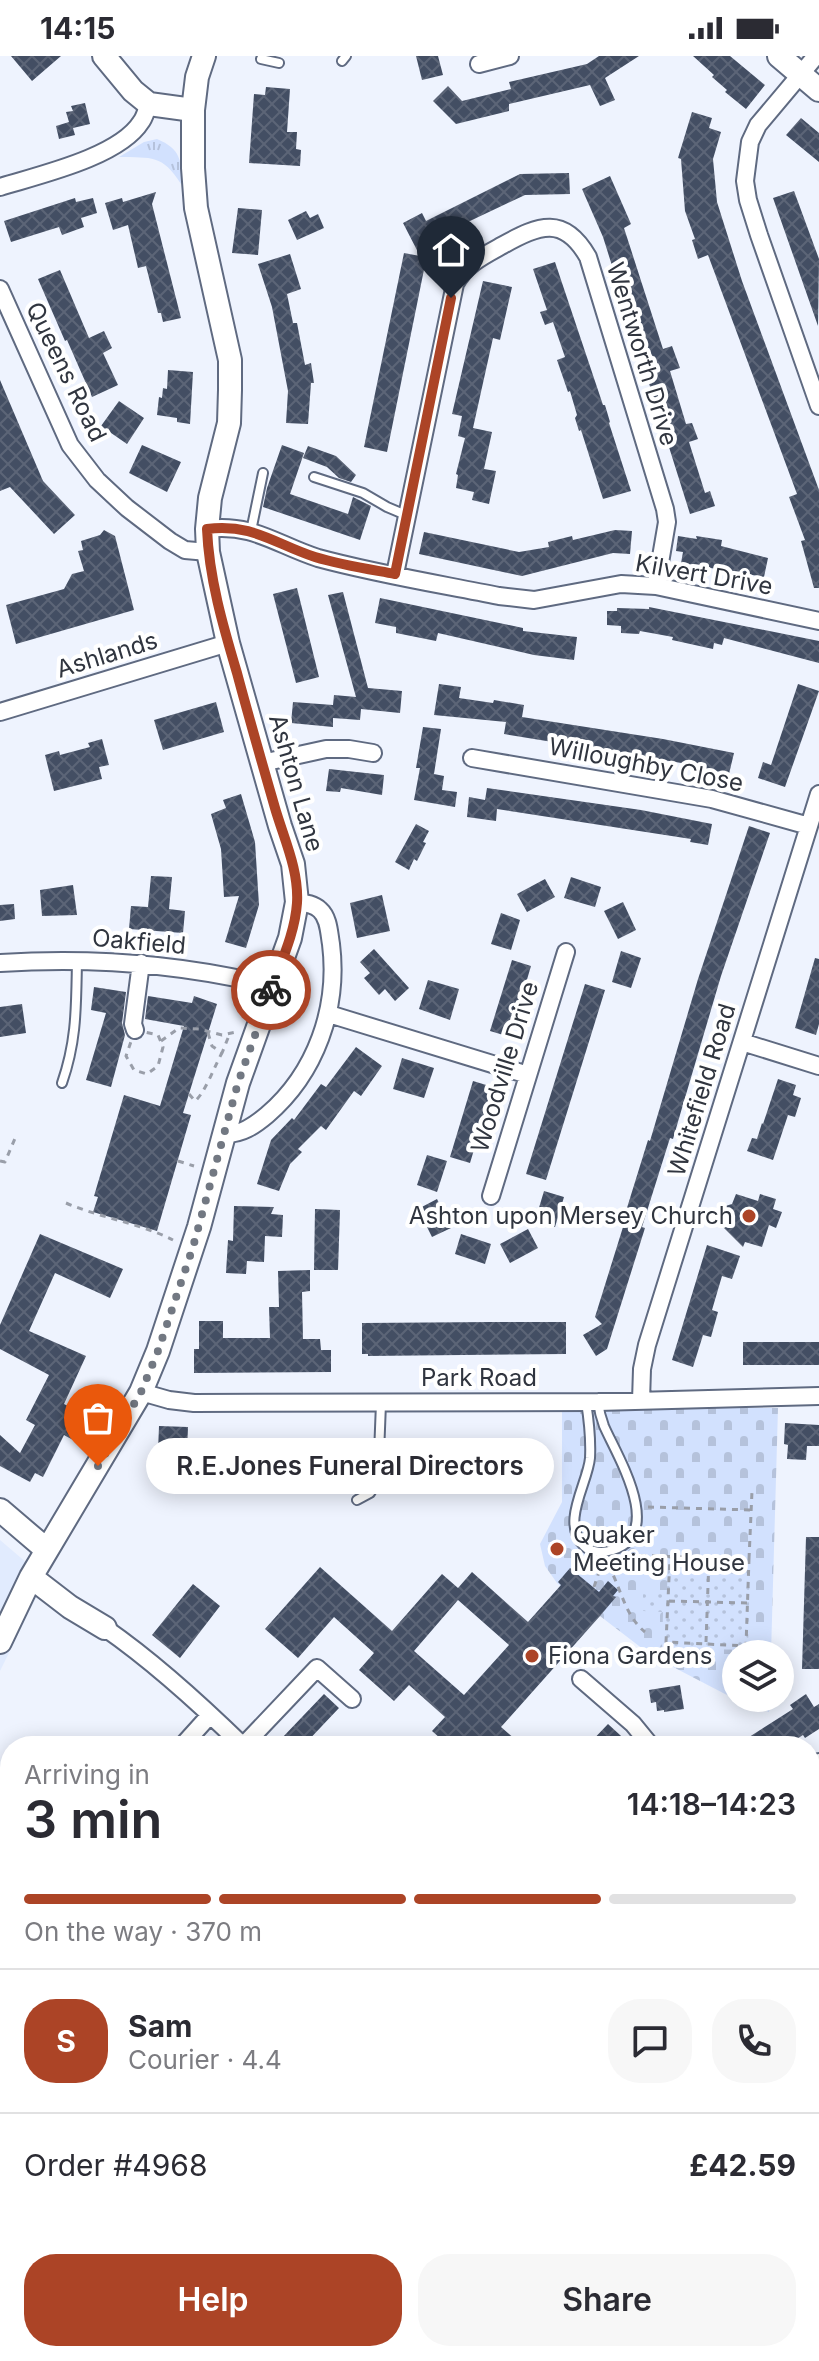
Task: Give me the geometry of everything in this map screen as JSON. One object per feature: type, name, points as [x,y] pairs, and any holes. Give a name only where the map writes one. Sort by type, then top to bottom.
[{"type":"main road","points":[[104,56],[133,91],[149,104],[193,110]]},
{"type":"main road","name":"Ashton Lane","points":[[0,1642],[31,1577],[141,1392],[158,1351],[186,1268],[238,1083],[290,938],[297,902],[293,864],[228,643],[208,552],[210,498],[229,423],[230,360],[196,208],[193,110],[197,77],[204,56]]},
{"type":"main road","points":[[779,56],[819,90]]},
{"type":"main road","points":[[0,1510],[47,1550]]},
{"type":"main road","points":[[31,1577],[70,1607],[105,1628]]},
{"type":"street","points":[[479,64],[510,56]]},
{"type":"street","points":[[816,56],[758,125],[750,142],[745,181],[759,235],[819,406]]},
{"type":"street","points":[[0,187],[98,156],[132,132],[141,122],[149,104]]},
{"type":"street","name":"Wentworth Drive","points":[[395,574],[455,284],[470,264],[530,230],[544,227],[566,231],[588,257],[665,509],[667,522],[656,586]]},
{"type":"street","name":"Queens Road","points":[[0,289],[70,445],[97,480],[170,541],[185,550],[208,552]]},
{"type":"street","name":"Kilvert Drive","points":[[207,529],[227,527],[251,531],[316,557],[522,600],[549,599],[621,584],[656,586],[819,621]]},
{"type":"street","name":"Ashlands","points":[[0,712],[228,643]]},
{"type":"street","points":[[262,763],[326,749],[373,753]]},
{"type":"street","name":"Willoughby Close","points":[[472,758],[712,799],[809,826]]},
{"type":"street","name":"Whitefield Road","points":[[641,1401],[642,1369],[647,1345],[819,794]]},
{"type":"street","points":[[224,1133],[233,1135],[247,1129],[286,1096],[309,1064],[329,1014],[333,963],[327,921],[317,907],[297,902]]},
{"type":"street","name":"Woodville Drive","points":[[491,1196],[566,952]]},
{"type":"street","name":"Oakfield","points":[[0,963],[77,960],[141,963],[272,986]]},
{"type":"street","points":[[135,1030],[133,1024],[141,963]]},
{"type":"street","points":[[329,1014],[528,1075]]},
{"type":"street","points":[[742,1042],[819,1066]]},
{"type":"street","name":"Park Road","points":[[141,1392],[194,1403],[592,1402],[819,1396]]},
{"type":"street","points":[[105,1628],[232,1736]]},
{"type":"street","points":[[252,1736],[317,1668],[352,1699]]},
{"type":"street","points":[[581,1679],[643,1736]]},
{"type":"street","points":[[191,1736],[210,1715]]},
{"type":"lane","points":[[260,60],[279,63]]},
{"type":"lane","points":[[251,531],[263,473]]},
{"type":"lane","points":[[314,477],[363,493],[406,515]]},
{"type":"lane","points":[[62,1083],[74,1041],[77,960]]},
{"type":"lane","points":[[592,1402],[616,1447],[631,1484],[636,1507],[637,1521],[633,1534],[615,1550],[593,1551],[584,1546],[575,1520],[590,1460],[592,1402]]},
{"type":"lane","points":[[357,1500],[370,1493],[378,1480],[381,1403]]},
{"type":"path","points":[[161,1041],[179,1028],[222,1035],[244,1031]]},
{"type":"path","points":[[135,1030],[158,1035],[161,1041],[163,1047],[158,1066],[147,1074],[134,1070],[126,1056],[135,1030]]},
{"type":"path","points":[[207,1031],[212,1046],[222,1053]]},
{"type":"path","points":[[189,1094],[195,1101],[201,1096],[230,1033]]},
{"type":"path","points":[[0,1161],[5,1162],[16,1136]]},
{"type":"path","points":[[178,1161],[202,1168]]},
{"type":"path","points":[[66,1203],[86,1212],[157,1232],[180,1243]]},
{"type":"path","points":[[670,1557],[666,1642],[746,1646],[752,1491]]},
{"type":"path","points":[[636,1507],[751,1510]]},
{"type":"path","points":[[615,1550],[621,1555],[749,1559]]},
{"type":"path","points":[[594,1587],[604,1558],[636,1625],[645,1632]]},
{"type":"path","points":[[706,1644],[709,1558]]},
{"type":"path","points":[[669,1601],[747,1603]]},
{"type":"shaded area","points":[[0,1540],[41,1575],[37,1596],[0,1671]]},
{"type":"green space","points":[[157,139],[171,147],[178,157],[181,184],[162,163],[140,157],[119,157],[144,142]]},
{"type":"green space","points":[[562,1408],[778,1408],[771,1640],[722,1640],[722,1692],[652,1656],[557,1583],[545,1566],[540,1544],[562,1502]]},
{"type":"green space","points":[[668,1559],[750,1561],[748,1640],[722,1640],[722,1649],[662,1648],[663,1612],[643,1611],[643,1590],[667,1590]]},
{"type":"building","points":[[11,56],[61,56],[32,81]]},
{"type":"building","points":[[416,56],[438,56],[443,75],[422,80]]},
{"type":"building","points":[[599,56],[639,56],[605,78],[615,100],[600,106],[590,85],[509,104],[509,111],[456,124],[433,101],[448,86],[462,101],[511,89],[509,82],[587,64]]},
{"type":"building","points":[[693,56],[730,56],[765,85],[746,109],[725,92],[727,90],[712,77],[714,75]]},
{"type":"building","points":[[266,87],[290,89],[287,132],[297,132],[296,149],[301,150],[300,166],[249,163],[254,94],[265,95]]},
{"type":"building","points":[[85,103],[90,124],[73,128],[75,135],[59,139],[56,126],[69,122],[66,112],[73,111],[71,106]]},
{"type":"building","points":[[692,112],[712,118],[709,128],[721,132],[713,159],[717,202],[742,281],[819,490],[819,588],[814,588],[801,541],[805,540],[789,497],[797,494],[708,255],[698,259],[692,240],[695,239],[685,211],[681,159],[678,158]]},
{"type":"building","points":[[801,118],[819,133],[819,162],[786,135]]},
{"type":"building","points":[[569,173],[570,194],[525,195],[451,230],[452,233],[429,245],[387,452],[364,447],[404,253],[420,256],[403,223],[422,213],[426,221],[520,174]]},
{"type":"building","points":[[610,176],[631,224],[624,228],[663,349],[672,346],[680,368],[670,371],[686,424],[692,423],[698,439],[689,442],[705,493],[710,491],[715,506],[690,514],[603,237],[582,189]]},
{"type":"building","points":[[794,191],[819,259],[818,326],[773,198]]},
{"type":"building","points":[[156,192],[152,204],[181,318],[163,322],[146,266],[138,268],[128,225],[113,230],[105,203],[122,198],[123,202]]},
{"type":"building","points":[[75,198],[76,202],[93,198],[97,213],[81,218],[84,227],[62,235],[59,227],[11,242],[4,221]]},
{"type":"building","points":[[238,208],[262,210],[258,255],[232,253]]},
{"type":"building","points":[[306,211],[310,218],[318,214],[324,228],[297,240],[288,220]]},
{"type":"building","points":[[290,254],[301,289],[287,294],[293,323],[297,323],[305,365],[311,363],[314,383],[311,383],[308,424],[286,423],[288,391],[272,307],[258,264]]},
{"type":"building","points":[[555,262],[605,405],[631,491],[603,499],[575,418],[577,415],[570,391],[557,360],[565,357],[553,322],[545,325],[540,312],[547,310],[533,269]]},
{"type":"building","points":[[60,270],[89,338],[104,331],[112,348],[103,353],[118,385],[92,397],[38,279]]},
{"type":"building","points":[[483,281],[512,287],[500,340],[493,338],[473,428],[492,432],[484,469],[496,471],[489,504],[472,500],[474,492],[456,488],[456,474],[465,438],[458,436],[462,416],[452,414]]},
{"type":"building","points":[[168,370],[193,372],[190,424],[157,415],[159,397],[162,398],[163,388],[167,389]]},
{"type":"building","points":[[0,380],[43,481],[75,515],[54,534],[10,487],[0,491]]},
{"type":"building","points":[[119,401],[144,418],[127,444],[101,426]]},
{"type":"building","points":[[142,445],[181,462],[167,492],[129,473]]},
{"type":"building","points":[[282,445],[304,453],[290,494],[348,514],[353,497],[371,506],[360,540],[263,507]]},
{"type":"building","points":[[308,446],[336,456],[356,475],[351,482],[339,478],[327,467],[303,458]]},
{"type":"building","points":[[104,530],[115,536],[134,610],[16,644],[6,605],[64,589],[72,574],[84,571],[78,551],[83,550],[81,541],[100,535]]},
{"type":"building","points":[[615,530],[632,531],[630,554],[613,553],[522,576],[419,554],[424,532],[519,552],[549,547],[548,542],[572,536],[573,540]]},
{"type":"building","points":[[678,536],[722,540],[721,546],[768,558],[764,577],[681,563],[683,552],[676,551]]},
{"type":"building","points":[[297,588],[319,677],[296,683],[273,594]]},
{"type":"building","points":[[343,592],[368,688],[402,691],[400,713],[361,709],[360,720],[333,718],[333,727],[291,723],[293,702],[333,705],[334,695],[356,697],[328,595]]},
{"type":"building","points":[[380,598],[523,628],[523,631],[577,637],[574,660],[534,655],[438,633],[436,641],[396,633],[396,627],[375,623]]},
{"type":"building","points":[[649,607],[819,641],[819,663],[724,638],[722,645],[714,643],[713,649],[640,631],[639,634],[621,633],[621,626],[607,625],[607,611]]},
{"type":"building","points":[[439,684],[461,687],[459,698],[524,705],[522,717],[734,753],[729,774],[706,767],[504,734],[506,722],[434,715]]},
{"type":"building","points":[[798,684],[819,691],[785,787],[758,778],[763,762],[771,765]]},
{"type":"building","points":[[216,702],[224,732],[163,750],[154,720]]},
{"type":"building","points":[[423,727],[441,729],[434,774],[444,776],[442,790],[457,792],[455,807],[414,800]]},
{"type":"building","points":[[102,739],[109,765],[99,767],[102,779],[54,791],[45,755],[59,751],[60,755],[90,747],[88,743]]},
{"type":"building","points":[[329,769],[384,775],[382,795],[341,788],[340,792],[326,791]]},
{"type":"building","points":[[487,788],[641,810],[712,824],[708,845],[690,842],[691,839],[497,809],[496,821],[467,817],[469,797],[485,800]]},
{"type":"building","points":[[241,794],[255,842],[259,905],[246,948],[225,942],[239,896],[224,897],[221,849],[211,814],[226,808],[223,800]]},
{"type":"building","points":[[416,824],[429,831],[417,861],[414,859],[409,870],[395,862]]},
{"type":"building","points":[[749,826],[770,833],[721,976],[607,1349],[596,1356],[583,1335],[602,1324],[595,1317],[626,1211]]},
{"type":"building","points":[[151,876],[172,877],[169,909],[185,911],[183,933],[129,929],[131,906],[148,907]]},
{"type":"building","points":[[571,877],[601,887],[595,907],[564,898]]},
{"type":"building","points":[[545,879],[555,897],[527,912],[517,894]]},
{"type":"building","points":[[73,885],[77,915],[42,916],[40,890]]},
{"type":"building","points":[[382,895],[390,931],[357,938],[350,903]]},
{"type":"building","points":[[623,902],[636,930],[618,939],[604,911]]},
{"type":"building","points":[[14,904],[15,919],[0,921],[0,905]]},
{"type":"building","points":[[501,913],[520,920],[511,950],[491,944]]},
{"type":"building","points":[[374,949],[409,988],[395,1001],[385,989],[379,995],[364,978],[370,973],[360,962]]},
{"type":"building","points":[[621,951],[641,958],[631,988],[612,982]]},
{"type":"building","points":[[815,958],[819,959],[819,1024],[816,1035],[795,1028]]},
{"type":"building","points":[[512,960],[531,966],[510,1037],[490,1031]]},
{"type":"building","points":[[428,980],[459,989],[450,1020],[419,1009]]},
{"type":"building","points":[[585,984],[605,990],[546,1180],[526,1174]]},
{"type":"building","points":[[94,987],[126,992],[122,1023],[125,1035],[111,1087],[86,1080],[106,1013],[91,1010]]},
{"type":"building","points":[[148,996],[192,1003],[194,996],[217,1004],[183,1113],[191,1115],[157,1231],[93,1212],[98,1197],[94,1196],[124,1095],[160,1106],[184,1026],[145,1019]]},
{"type":"building","points":[[22,1004],[26,1033],[0,1037],[0,1007]]},
{"type":"building","points":[[356,1047],[382,1066],[361,1096],[354,1091],[326,1130],[321,1126],[298,1149],[302,1152],[290,1164],[279,1191],[257,1184],[271,1140],[292,1118],[294,1120],[321,1084],[326,1087]]},
{"type":"building","points":[[402,1058],[434,1068],[424,1098],[393,1089]]},
{"type":"building","points":[[778,1079],[796,1085],[793,1095],[801,1098],[795,1117],[788,1115],[773,1160],[747,1151],[752,1138],[757,1139]]},
{"type":"building","points":[[473,1081],[493,1087],[470,1163],[450,1157]]},
{"type":"building","points":[[427,1155],[447,1161],[437,1192],[417,1185]]},
{"type":"building","points":[[544,1191],[564,1197],[555,1227],[535,1221]]},
{"type":"building","name":"Ashton upon Mersey Church","points":[[736,1194],[758,1201],[760,1194],[776,1199],[773,1209],[782,1212],[776,1228],[769,1225],[762,1247],[745,1242],[743,1247],[716,1220],[719,1208],[732,1204]]},
{"type":"building","points":[[437,1199],[451,1228],[432,1237],[418,1209]]},
{"type":"building","points":[[234,1206],[274,1207],[271,1214],[283,1215],[282,1237],[265,1236],[264,1262],[247,1261],[246,1274],[226,1273],[228,1240],[233,1241]]},
{"type":"building","points":[[315,1209],[340,1210],[338,1270],[314,1270]]},
{"type":"building","points":[[528,1229],[538,1248],[510,1263],[500,1244]]},
{"type":"building","points":[[40,1234],[123,1269],[110,1298],[55,1273],[29,1331],[86,1356],[64,1404],[86,1415],[73,1440],[64,1435],[43,1477],[35,1473],[30,1482],[0,1466],[0,1435],[20,1453],[35,1425],[26,1420],[49,1375],[0,1349],[0,1325]]},
{"type":"building","points":[[461,1234],[491,1244],[485,1264],[455,1254]]},
{"type":"building","points":[[707,1245],[740,1256],[732,1279],[722,1276],[712,1310],[718,1312],[711,1337],[703,1335],[693,1367],[672,1360]]},
{"type":"building","points":[[310,1270],[310,1291],[302,1292],[303,1339],[320,1339],[321,1350],[331,1350],[331,1372],[194,1373],[194,1349],[199,1349],[199,1321],[223,1321],[223,1338],[270,1338],[269,1307],[279,1307],[278,1271]]},
{"type":"building","points":[[566,1322],[566,1354],[362,1354],[362,1323]]},
{"type":"building","points":[[743,1342],[819,1342],[819,1365],[743,1365]]},
{"type":"building","points":[[785,1423],[819,1425],[819,1446],[807,1446],[806,1460],[787,1459]]},
{"type":"building","points":[[159,1426],[188,1427],[187,1452],[158,1451]]},
{"type":"building","points":[[528,1445],[529,1468],[523,1469],[523,1486],[500,1487],[500,1469],[495,1469],[494,1446]]},
{"type":"building","points":[[386,1446],[463,1447],[464,1469],[385,1468]]},
{"type":"building","points":[[372,1447],[371,1470],[199,1471],[198,1448]]},
{"type":"building","points":[[806,1537],[819,1537],[819,1669],[802,1669]]},
{"type":"building","name":"Fiona Gardens","points":[[320,1567],[392,1631],[442,1574],[458,1588],[472,1572],[528,1622],[561,1585],[558,1582],[570,1568],[599,1592],[608,1581],[618,1590],[600,1616],[501,1727],[511,1736],[438,1736],[432,1731],[445,1717],[409,1685],[394,1701],[359,1670],[374,1653],[334,1617],[298,1658],[265,1629]],"holes":[[[458,1600],[509,1645],[464,1695],[414,1651]]]},
{"type":"building","points":[[193,1584],[220,1606],[180,1658],[152,1635]]},
{"type":"building","points":[[680,1685],[684,1709],[657,1711],[656,1702],[651,1703],[649,1690]]},
{"type":"building","points":[[324,1694],[339,1708],[312,1736],[284,1736]]},
{"type":"building","points":[[806,1694],[814,1707],[819,1704],[819,1729],[808,1736],[751,1736],[788,1712],[794,1712],[794,1702]]},
{"type":"building","points":[[608,1724],[621,1736],[597,1736]]},
{"type":"way so far","points":[[98,1466],[141,1392],[158,1351],[193,1247],[238,1083],[271,990]]},
{"type":"place","name":"Ashton upon Mersey Church","points":[[749,1216]]},
{"type":"place","name":"R.E.Jones Funeral Directors","points":[[98,1466]]},
{"type":"place","name":"Quaker Meeting House","points":[[557,1549]]},
{"type":"place","name":"Fiona Gardens","points":[[532,1656]]},
{"type":"route","points":[[271,990],[295,920],[296,882],[228,643],[208,552],[207,529],[227,527],[251,531],[316,557],[395,574],[451,298]]}]
